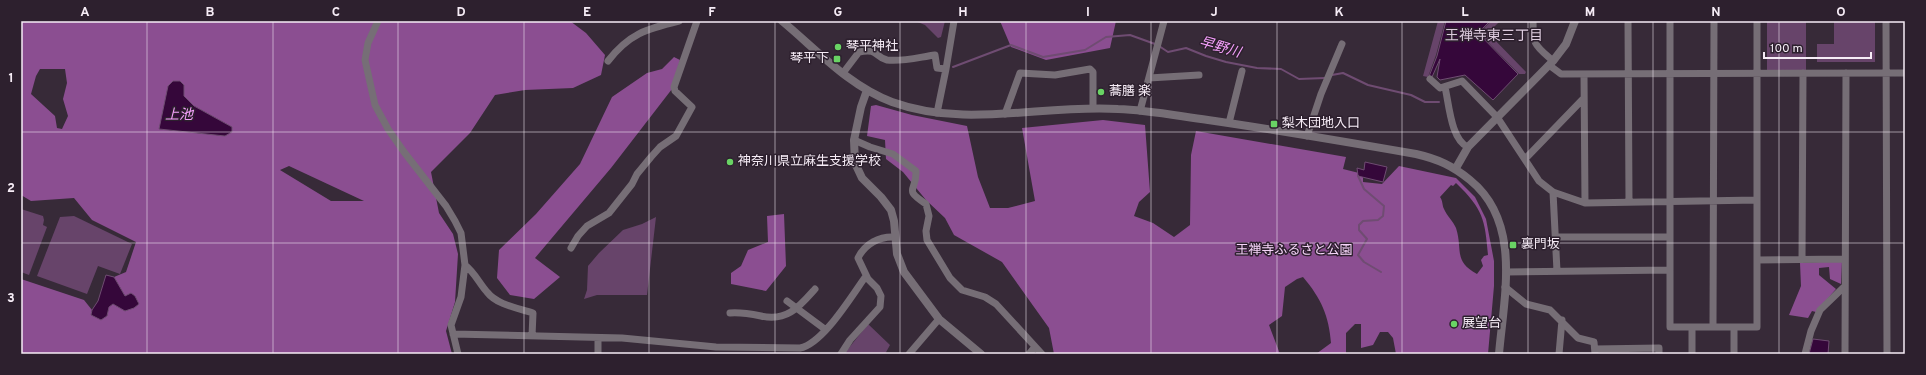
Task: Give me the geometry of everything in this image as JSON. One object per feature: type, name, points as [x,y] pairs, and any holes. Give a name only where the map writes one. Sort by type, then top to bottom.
[{"type":"street","points":[[378,21],[368,43],[365,60],[375,105],[388,129],[404,152],[446,206],[461,233],[466,265],[461,297],[451,325],[458,354]]},
{"type":"street","points":[[608,61],[625,41],[635,35],[654,27],[679,21]]},
{"type":"street","points":[[571,248],[578,236],[587,226],[609,213],[632,184],[637,174],[650,157],[660,147],[676,136],[689,113],[692,107],[675,91],[674,87],[697,21]]},
{"type":"street","points":[[782,21],[843,73],[867,90],[893,102],[937,113],[953,115],[1005,114],[1094,108],[1140,111],[1229,123],[1416,154],[1431,157],[1456,168],[1486,195],[1496,211],[1504,237],[1506,272],[1499,354]]},
{"type":"street","points":[[937,113],[954,21]]},
{"type":"street","points":[[1140,111],[1164,21]]},
{"type":"street","points":[[1533,21],[1533,39],[1537,47],[1561,74],[1905,73]]},
{"type":"street","points":[[1456,168],[1468,147],[1551,63],[1566,44],[1575,21]]},
{"type":"street","points":[[1628,21],[1628,202]]},
{"type":"street","points":[[1670,21],[1670,327],[1757,327],[1757,21]]},
{"type":"street","points":[[1713,327],[1714,21]]},
{"type":"street","points":[[1886,21],[1887,354]]},
{"type":"street","points":[[1307,136],[1321,94],[1342,44]]},
{"type":"street","points":[[843,73],[859,52],[869,50],[875,51],[886,60],[898,60],[935,55],[937,68],[946,68]]},
{"type":"street","points":[[1005,114],[1020,73],[1055,75],[1090,69],[1093,72],[1094,108]]},
{"type":"street","points":[[1229,123],[1242,71]]},
{"type":"street","points":[[1845,354],[1844,260],[1846,73]]},
{"type":"street","points":[[1584,74],[1585,202]]},
{"type":"street","points":[[1802,259],[1803,74]]},
{"type":"street","points":[[1149,78],[1199,75]]},
{"type":"street","points":[[1430,78],[1440,88],[1462,81],[1497,117],[1538,181],[1553,192],[1585,202],[1757,200]]},
{"type":"street","points":[[1445,87],[1456,136],[1462,144],[1468,147]]},
{"type":"street","points":[[867,90],[861,107],[854,140],[855,163],[862,178],[888,205],[893,215],[897,254],[904,272],[939,319],[981,354]]},
{"type":"street","points":[[1525,159],[1584,98]]},
{"type":"street","points":[[854,140],[893,154],[916,171],[911,191],[913,195],[926,204],[929,216],[926,231],[927,240],[950,278],[962,290],[985,297],[996,304],[1034,348],[1042,354]]},
{"type":"street","points":[[1553,192],[1557,271]]},
{"type":"street","points":[[841,354],[864,323],[880,307],[881,296],[877,288],[866,276],[858,258],[862,250],[876,240],[895,237]]},
{"type":"street","points":[[1556,237],[1670,237]]},
{"type":"street","points":[[1757,260],[1844,260]]},
{"type":"street","points":[[466,265],[473,272],[487,293],[494,299],[533,313],[532,336]]},
{"type":"street","points":[[1506,272],[1670,270]]},
{"type":"street","points":[[453,334],[622,338],[716,350],[800,348],[807,347],[826,330],[866,276]]},
{"type":"street","points":[[1805,354],[1811,332],[1820,310],[1845,286]]},
{"type":"street","points":[[1504,287],[1526,304],[1550,310],[1562,320],[1578,338],[1594,342],[1595,351],[1626,351],[1659,348],[1659,354]]},
{"type":"street","points":[[730,313],[741,312],[773,318],[786,316],[798,309],[815,289]]},
{"type":"street","points":[[787,301],[826,330]]},
{"type":"street","points":[[909,354],[939,319]]},
{"type":"street","points":[[1559,354],[1562,320]]},
{"type":"street","points":[[1692,327],[1692,354]]},
{"type":"street","points":[[1734,327],[1734,354]]},
{"type":"street","points":[[598,338],[598,354]]},
{"type":"street","points":[[1029,354],[1034,348]]},
{"type":"shaded area","points":[[915,21],[945,21],[941,37],[938,38],[925,25]]},
{"type":"shaded area","points":[[1438,21],[1445,21],[1436,55],[1428,77],[1423,76]]},
{"type":"shaded area","points":[[1491,21],[1500,21],[1488,33],[1526,72],[1525,74],[1519,74],[1479,33]]},
{"type":"shaded area","points":[[1767,21],[1806,21],[1806,71],[1767,71]]},
{"type":"shaded area","points":[[1834,21],[1875,21],[1875,62],[1817,62],[1817,44],[1834,44]]},
{"type":"shaded area","points":[[21,209],[43,216],[43,225],[47,227],[29,275],[21,272]]},
{"type":"shaded area","points":[[74,216],[132,244],[120,274],[98,266],[87,294],[37,276],[60,217]]},
{"type":"shaded area","points":[[656,217],[647,295],[597,295],[584,299],[587,290],[588,266],[599,253],[623,230],[642,224]]},
{"type":"shaded area","points":[[868,324],[890,345],[885,354],[844,354]]},
{"type":"green space","points":[[21,21],[570,21],[586,33],[605,55],[601,75],[573,88],[525,90],[495,95],[470,133],[431,172],[439,213],[453,234],[458,254],[455,302],[446,331],[452,354],[21,354],[21,279],[84,300],[92,310],[91,315],[107,316],[109,307],[113,304],[125,311],[125,296],[114,277],[126,272],[136,242],[92,220],[74,198],[31,201],[21,195]],"holes":[[[40,69],[65,69],[67,83],[63,99],[68,116],[62,129],[57,128],[55,116],[31,94],[36,76]],[[184,96],[194,106],[232,127],[225,136],[159,129]],[[289,166],[364,201],[331,201],[280,170]]]},
{"type":"green space","points":[[1000,21],[1116,21],[1110,48],[1046,60],[1011,47]]},
{"type":"green space","points":[[674,57],[680,60],[672,89],[611,168],[535,258],[560,277],[534,299],[510,295],[497,278],[499,250],[536,214],[580,164],[612,97],[647,73],[662,69]]},
{"type":"green space","name":"王禅寺ふるさと公園","points":[[876,105],[912,115],[967,126],[978,177],[990,208],[1008,208],[1035,201],[1022,128],[1103,120],[1145,125],[1150,192],[1139,202],[1134,216],[1153,223],[1174,237],[1190,225],[1191,155],[1196,131],[1346,157],[1343,169],[1363,174],[1363,182],[1382,184],[1399,166],[1456,178],[1475,197],[1486,219],[1494,261],[1494,286],[1488,354],[1396,354],[1393,338],[1388,332],[1380,332],[1373,345],[1361,348],[1361,324],[1355,324],[1346,333],[1346,354],[1316,354],[1331,343],[1330,333],[1323,308],[1315,292],[1303,277],[1285,287],[1282,316],[1269,325],[1280,354],[1054,354],[1049,328],[1002,262],[954,235],[945,218],[926,200],[903,172],[886,159],[885,140],[867,136],[871,106]],"holes":[[[1456,183],[1465,192],[1481,215],[1486,232],[1488,255],[1484,256],[1481,260],[1483,266],[1477,274],[1469,269],[1462,260],[1456,228],[1445,212],[1440,197],[1451,185],[1453,186]]]},
{"type":"green space","points":[[784,214],[786,266],[766,291],[731,284],[731,273],[741,266],[748,250],[768,242],[767,216]]},
{"type":"green space","points":[[1842,261],[1841,284],[1830,279],[1829,267],[1819,268],[1819,275],[1836,289],[1816,312],[1812,311],[1808,318],[1789,315],[1801,286],[1800,263]]},
{"type":"water","points":[[1446,21],[1490,21],[1478,33],[1518,74],[1493,100],[1465,75],[1440,80],[1437,77],[1440,59],[1432,77],[1428,79],[1437,56]]},
{"type":"water","name":"上池","points":[[173,81],[180,81],[184,85],[184,96],[194,106],[232,127],[232,132],[225,136],[159,129],[168,86]]},
{"type":"water","points":[[1365,162],[1387,167],[1383,182],[1358,176],[1357,168],[1364,170]]},
{"type":"water","points":[[106,275],[114,277],[125,296],[131,293],[135,296],[139,304],[134,308],[125,311],[113,304],[109,307],[107,316],[101,320],[91,315],[92,310],[98,301]]},
{"type":"water","points":[[1813,339],[1829,341],[1828,354],[1809,354]]},
{"type":"waterway","name":"早野川","points":[[953,67],[1011,45],[1043,57],[1085,50],[1106,37],[1130,35],[1155,44]]},
{"type":"waterway","name":"早野川","points":[[1159,46],[1168,52],[1186,48],[1226,62],[1257,68],[1281,69],[1299,79],[1325,78]]},
{"type":"waterway","name":"早野川","points":[[1332,75],[1343,73],[1368,85],[1411,95],[1425,102],[1439,102]]},
{"type":"waterway","points":[[1358,176],[1364,189],[1384,206],[1383,216],[1378,220],[1363,221],[1359,225],[1359,230],[1367,239],[1358,255],[1364,262],[1381,272]]},
{"type":"place","name":"琴平神社","points":[[838,47]]},
{"type":"place","name":"琴平下","points":[[837,59]]},
{"type":"place","name":"蕎膳 楽","points":[[1101,92]]},
{"type":"place","name":"梨木団地入口","points":[[1274,124]]},
{"type":"place","name":"神奈川県立麻生支援学校","points":[[730,162]]},
{"type":"place","name":"裏門坂","points":[[1513,245]]},
{"type":"place","name":"展望台","points":[[1454,324]]},
{"type":"district","name":"王禅寺東三丁目","points":[[1494,36]]}]
